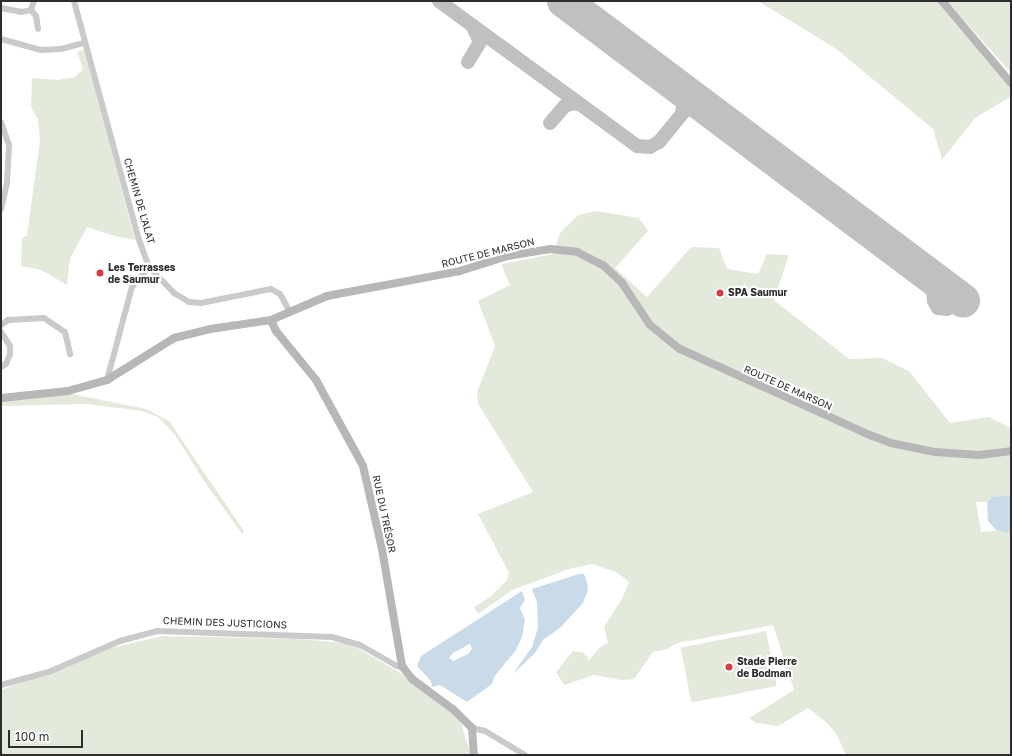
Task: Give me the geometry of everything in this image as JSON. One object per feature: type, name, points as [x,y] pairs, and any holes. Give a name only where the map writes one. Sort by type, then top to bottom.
[{"type":"street","points":[[31,10],[34,1]]},
{"type":"street","name":"CHEMIN DE L'ALAT","points":[[74,1],[84,43],[138,237],[149,266],[174,293],[189,302],[201,303],[271,289],[280,294],[290,312]]},
{"type":"street","points":[[942,1],[1011,83]]},
{"type":"street","points":[[1,8],[21,12],[31,10]]},
{"type":"street","points":[[31,10],[36,16],[38,29]]},
{"type":"street","points":[[1,39],[41,50],[61,49],[84,43]]},
{"type":"street","points":[[1,122],[9,145],[8,165],[1,209]]},
{"type":"street","points":[[1,167],[8,165]]},
{"type":"street","name":"ROUTE DE MARSON","points":[[1,398],[68,390],[107,380],[174,338],[210,329],[271,320],[327,296],[460,271],[530,251],[566,250],[587,256],[614,274],[650,325],[670,343],[697,358],[891,444],[949,454],[979,455],[1011,451]]},
{"type":"street","points":[[107,380],[132,287],[149,266]]},
{"type":"street","points":[[1,324],[8,320],[44,318],[66,332],[70,354]]},
{"type":"street","name":"RUE DU TRÉSOR","points":[[271,320],[276,331],[316,380],[363,466],[382,549],[402,666]]},
{"type":"street","points":[[1,332],[10,346],[10,354],[6,364],[1,368]]},
{"type":"street","name":"CHEMIN DES JUSTICIONS","points":[[1,685],[51,671],[120,641],[158,631],[332,637],[360,646],[396,666],[402,666]]},
{"type":"street","points":[[402,666],[412,679],[454,710],[472,728],[485,731],[525,755]]},
{"type":"street","points":[[472,728],[474,755]]},
{"type":"shaded area","points":[[758,1],[938,1],[1006,79],[1011,90],[1010,97],[975,118],[942,160],[933,129],[835,48]]},
{"type":"shaded area","points":[[947,1],[1011,1],[1011,73],[1004,65]]},
{"type":"shaded area","points":[[85,49],[135,240],[118,237],[87,227],[70,259],[67,285],[41,270],[21,266],[22,238],[27,235],[40,140],[38,120],[31,107],[32,78],[57,80],[75,77],[83,69],[77,52]]},
{"type":"shaded area","points":[[596,211],[639,218],[648,231],[615,268],[647,297],[691,247],[719,248],[727,269],[758,274],[767,254],[789,255],[774,300],[849,359],[882,358],[909,371],[950,423],[989,417],[1011,428],[1011,495],[992,497],[987,502],[976,502],[981,532],[1004,530],[1011,533],[1011,755],[846,755],[837,735],[827,723],[808,708],[778,726],[756,723],[749,718],[794,690],[773,625],[677,643],[667,649],[653,652],[634,679],[621,680],[594,675],[564,685],[556,672],[573,651],[583,652],[589,660],[599,648],[608,643],[604,627],[622,599],[629,582],[616,572],[592,564],[569,569],[512,590],[478,614],[474,607],[490,597],[507,580],[509,573],[478,514],[533,492],[478,404],[477,392],[495,346],[478,301],[510,285],[501,264],[553,254],[560,233],[578,215]]},
{"type":"shaded area","points":[[72,394],[146,409],[169,421],[244,531],[242,534],[204,481],[175,435],[158,417],[142,411],[86,404],[1,406],[1,401]]},
{"type":"shaded area","name":"Stade Pierre de Bodman","points":[[766,631],[777,686],[691,703],[681,648]]},
{"type":"shaded area","points":[[163,636],[300,639],[344,643],[356,647],[402,674],[453,713],[461,723],[471,755],[1,755],[1,690],[111,648]]},
{"type":"water","points":[[1011,495],[1011,533],[996,530],[988,521],[987,502],[992,497]]},
{"type":"water","points":[[579,574],[584,574],[587,582],[588,590],[583,603],[561,627],[543,640],[535,653],[513,674],[532,647],[538,628],[537,602],[532,589]]},
{"type":"water","points":[[522,591],[525,600],[520,608],[525,620],[522,637],[516,650],[494,677],[492,684],[467,702],[440,685],[432,687],[431,681],[417,666],[421,656]],"holes":[[[470,644],[472,649],[468,654],[453,661],[449,658],[453,653]]]},
{"type":"taxiway","points":[[439,1],[637,146],[650,147],[659,142],[686,109],[696,106],[706,109]]},
{"type":"taxiway","points":[[468,62],[480,42],[473,27]]},
{"type":"taxiway","points":[[678,87],[685,100],[682,112]]},
{"type":"taxiway","points":[[550,123],[565,106],[572,103],[579,104]]},
{"type":"taxiway","points":[[921,269],[932,281],[934,301],[938,308],[947,309],[958,297]]},
{"type":"runway","points":[[564,1],[963,301]]},
{"type":"place","name":"Les Terrasses de Saumur","points":[[100,273]]},
{"type":"place","name":"SPA Saumur","points":[[720,293]]},
{"type":"place","name":"Stade Pierre de Bodman","points":[[729,667]]}]
